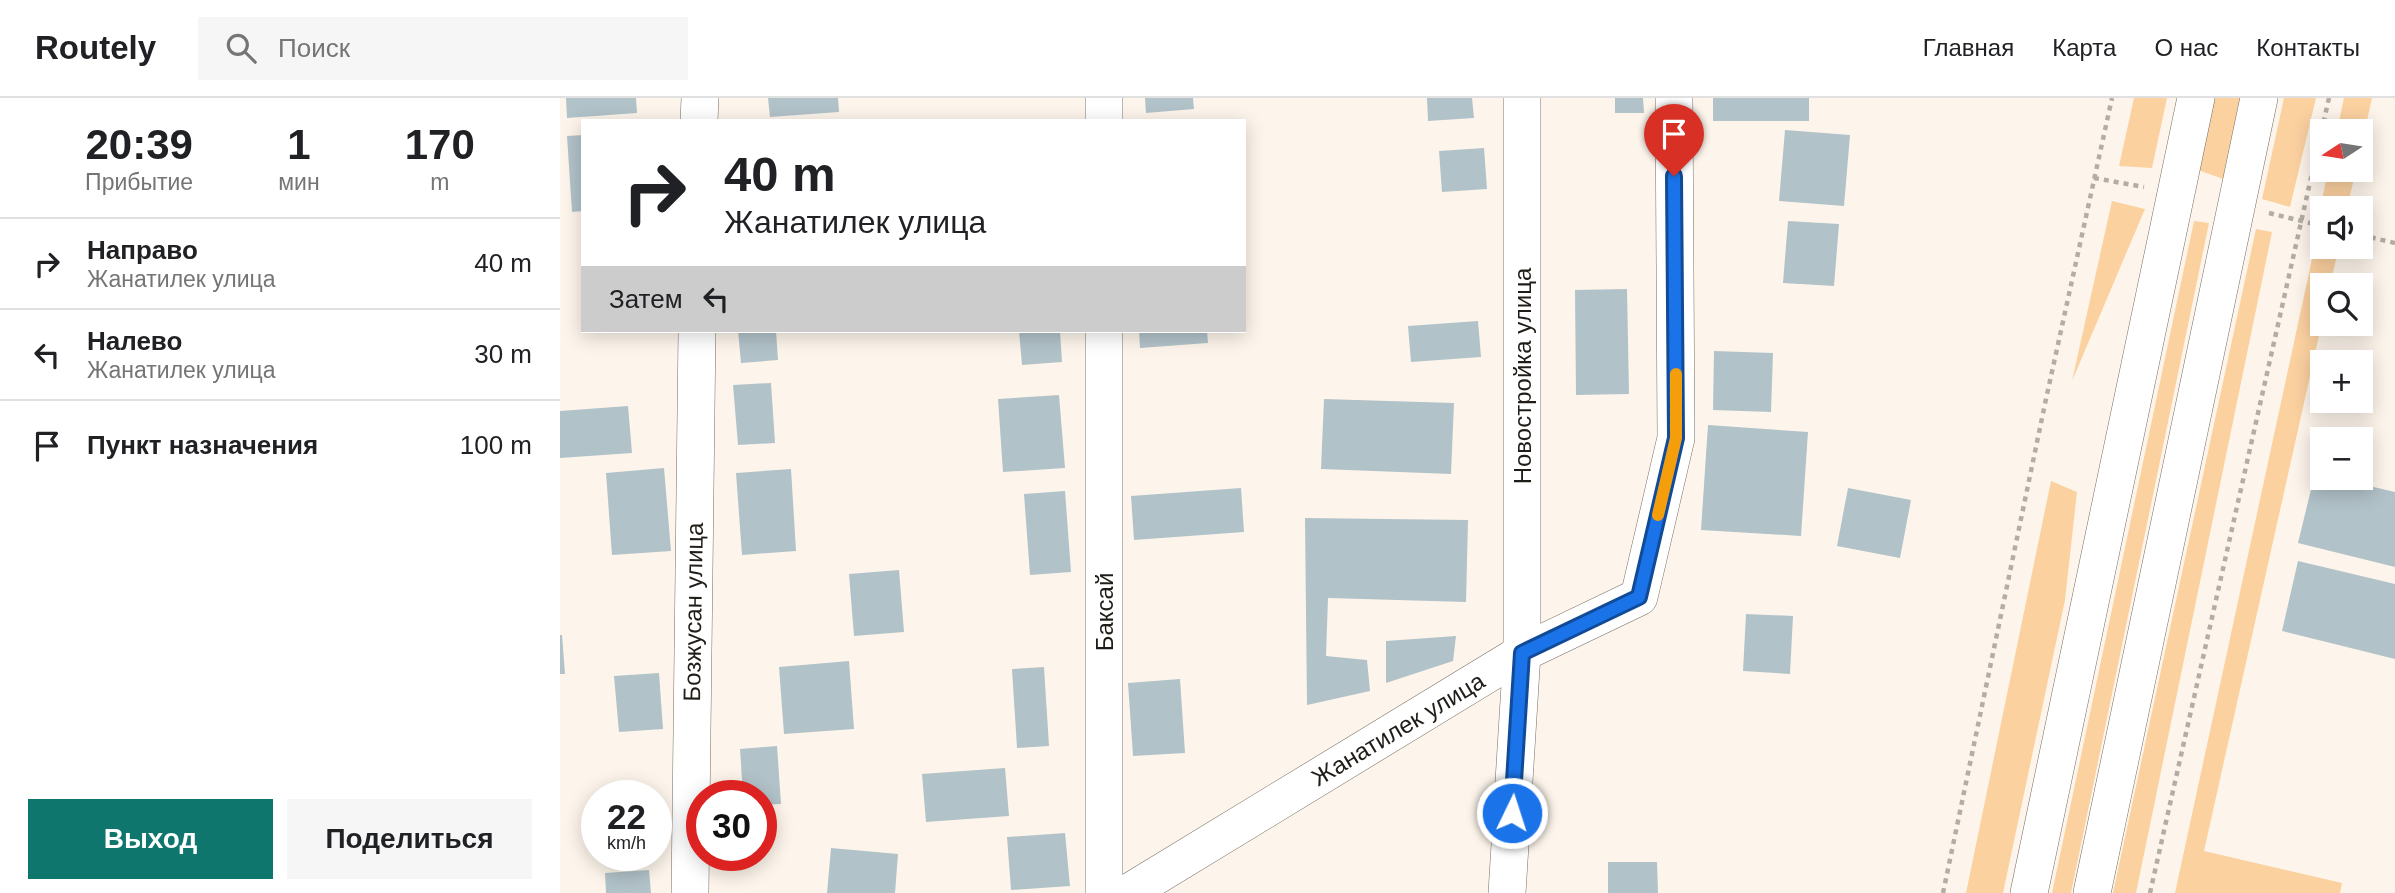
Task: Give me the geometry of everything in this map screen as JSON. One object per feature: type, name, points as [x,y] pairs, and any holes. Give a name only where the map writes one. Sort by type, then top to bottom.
[{"type":"street","points":[[699,119],[700,98]]},
{"type":"street","points":[[1104,98],[1104,119]]},
{"type":"street","name":"Новостройка улица","points":[[1507,893],[1522,653],[1522,98]]},
{"type":"street","name":"Жанатилек улица","points":[[1128,893],[1522,653],[1639,597],[1676,438],[1674,98]]},
{"type":"street","points":[[2029,893],[2196,98]]},
{"type":"street","points":[[2092,893],[2259,98]]},
{"type":"street","name":"Бозжусан улица","points":[[690,893],[697,333]]},
{"type":"street","name":"Баксай","points":[[1104,333],[1104,893]]},
{"type":"path","points":[[1943,893],[2112,98]]},
{"type":"path","points":[[2150,893],[2329,98]]},
{"type":"path","points":[[2302,221],[2310,223]]},
{"type":"path","points":[[2373,238],[2395,243]]},
{"type":"shaded area","points":[[2134,98],[2167,98],[2152,168],[2119,166]]},
{"type":"shaded area","points":[[2213,98],[2240,98],[2223,179],[2198,170]]},
{"type":"shaded area","points":[[2284,98],[2316,98],[2290,207],[2262,199]]},
{"type":"shaded area","points":[[2344,98],[2372,98],[2367,119],[2340,119]]},
{"type":"shaded area","points":[[2326,182],[2353,182],[2350,196],[2323,196]]},
{"type":"shaded area","points":[[2112,201],[2145,209],[2072,381]]},
{"type":"shaded area","points":[[2194,221],[2209,223],[2071,893],[2052,893]]},
{"type":"shaded area","points":[[2256,229],[2272,232],[2136,893],[2113,893]]},
{"type":"shaded area","points":[[2312,259],[2336,259],[2333,273],[2310,273],[2310,336],[2319,336],[2316,350],[2310,350],[2310,376],[2204,851],[2342,883],[2340,893],[2175,893]]},
{"type":"shaded area","points":[[2051,481],[2077,492],[2065,600],[2003,893],[1966,893]]},
{"type":"building","points":[[566,98],[636,98],[637,113],[567,118]]},
{"type":"building","points":[[768,98],[838,98],[839,112],[770,117]]},
{"type":"building","points":[[1145,98],[1193,98],[1194,109],[1146,113]]},
{"type":"building","points":[[1427,98],[1472,98],[1474,118],[1428,121]]},
{"type":"building","points":[[1615,98],[1643,98],[1644,113],[1615,113]]},
{"type":"building","points":[[1713,98],[1809,98],[1809,121],[1713,121]]},
{"type":"building","points":[[1785,130],[1850,135],[1844,206],[1779,201]]},
{"type":"building","points":[[581,135],[581,211],[572,212],[567,136]]},
{"type":"building","points":[[1484,148],[1487,189],[1442,192],[1439,151]]},
{"type":"building","points":[[1788,221],[1839,224],[1834,286],[1783,283]]},
{"type":"building","points":[[1627,289],[1629,394],[1576,395],[1575,290]]},
{"type":"building","points":[[1478,321],[1481,357],[1411,362],[1408,326]]},
{"type":"building","points":[[738,333],[776,333],[778,360],[741,363]]},
{"type":"building","points":[[1019,333],[1060,333],[1062,362],[1022,365]]},
{"type":"building","points":[[1139,333],[1207,333],[1208,343],[1140,348]]},
{"type":"building","points":[[1714,351],[1773,353],[1771,412],[1713,410]]},
{"type":"building","points":[[771,383],[775,443],[738,445],[733,385]]},
{"type":"building","points":[[1059,395],[1065,468],[1003,472],[998,399]]},
{"type":"building","points":[[1324,399],[1454,403],[1451,474],[1321,469]]},
{"type":"building","points":[[628,406],[632,453],[560,458],[560,411]]},
{"type":"building","points":[[1708,425],[1808,432],[1801,536],[1701,530]]},
{"type":"building","points":[[664,468],[671,551],[612,555],[606,473]]},
{"type":"building","points":[[791,469],[796,551],[742,555],[736,473]]},
{"type":"building","points":[[2373,487],[2395,492],[2395,567],[2298,543],[2311,490],[2373,490]]},
{"type":"building","points":[[1241,488],[1244,532],[1134,540],[1131,496]]},
{"type":"building","points":[[1848,488],[1911,500],[1900,558],[1837,546]]},
{"type":"building","points":[[1065,491],[1071,572],[1030,575],[1024,494]]},
{"type":"building","points":[[1305,518],[1468,520],[1466,602],[1328,598],[1326,656],[1367,660],[1370,691],[1307,705]]},
{"type":"building","points":[[2298,561],[2395,584],[2395,659],[2282,631]]},
{"type":"building","points":[[899,570],[904,632],[854,636],[849,574]]},
{"type":"building","points":[[1746,614],[1793,616],[1790,674],[1743,671]]},
{"type":"building","points":[[562,635],[565,674],[560,674]]},
{"type":"building","points":[[1456,636],[1453,661],[1386,683],[1386,641]]},
{"type":"building","points":[[849,661],[854,729],[784,734],[779,667]]},
{"type":"building","points":[[1044,667],[1049,746],[1017,748],[1012,669]]},
{"type":"building","points":[[659,673],[663,729],[619,732],[614,676]]},
{"type":"building","points":[[1180,679],[1185,753],[1133,756],[1128,683]]},
{"type":"building","points":[[777,746],[781,804],[777,804],[777,780],[742,780],[740,749]]},
{"type":"building","points":[[1005,768],[1009,816],[926,822],[922,774]]},
{"type":"building","points":[[1065,833],[1070,886],[1011,890],[1007,837]]},
{"type":"building","points":[[831,848],[898,854],[895,893],[827,893]]},
{"type":"building","points":[[1608,862],[1657,862],[1658,893],[1608,893]]},
{"type":"building","points":[[649,871],[651,893],[606,893],[605,873]]},
{"type":"slow traffic","points":[[1658,515],[1676,438],[1676,374]]},
{"type":"route","points":[[1512,813],[1522,653],[1639,597],[1676,438],[1674,176]]}]
